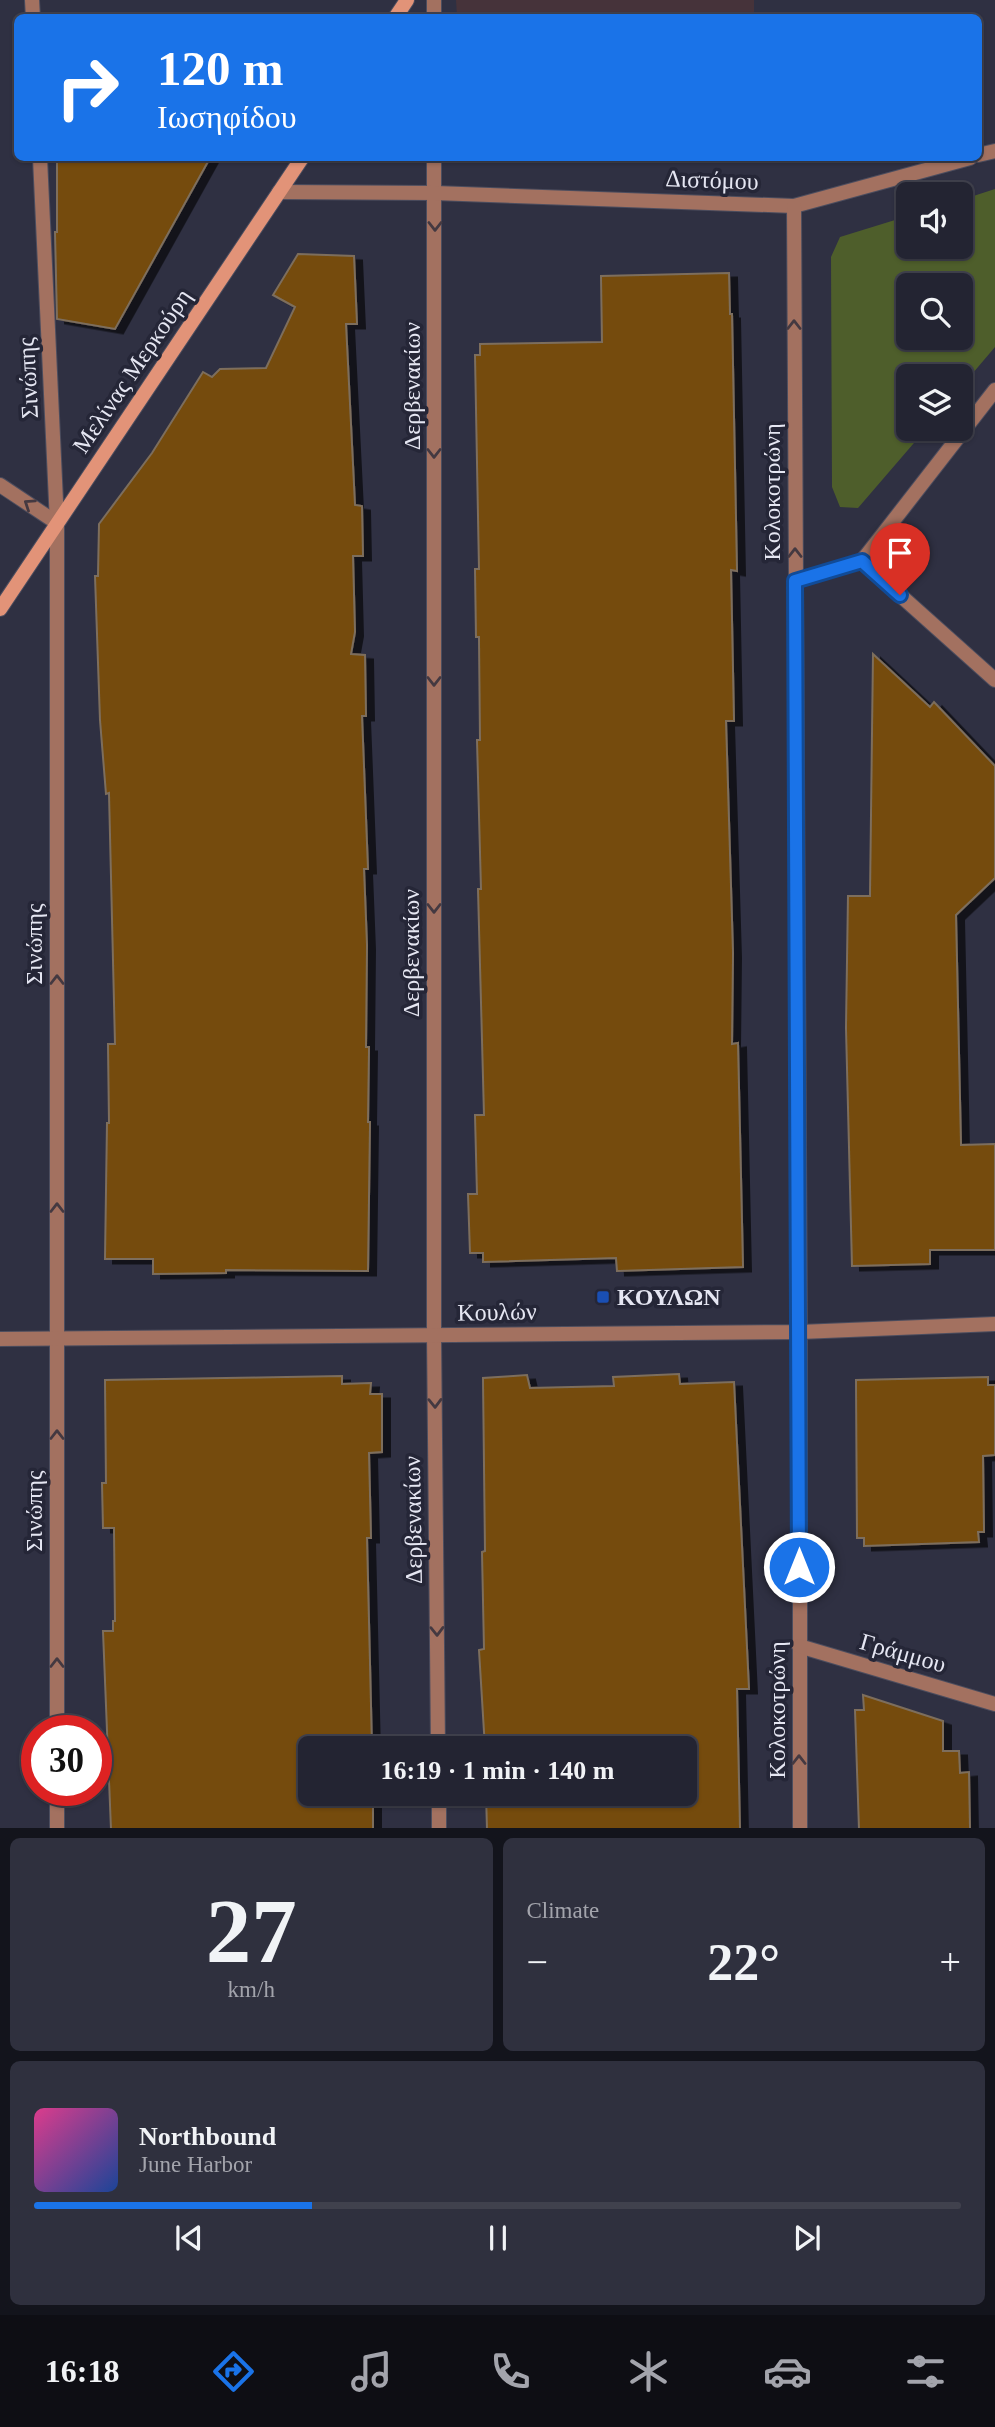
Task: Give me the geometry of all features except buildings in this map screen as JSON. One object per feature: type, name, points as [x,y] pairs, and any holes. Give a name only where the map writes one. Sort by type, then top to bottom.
[{"type":"street","name":"Σινώπης","points":[[40,161],[57,523],[57,1715]]},
{"type":"street","name":"Μελίνας Μερκούρη","points":[[0,609],[300,161]]},
{"type":"street","name":"Δερβενακίων","points":[[435,161],[434,1335],[438,1736]]},
{"type":"street","name":"Διστόμου","points":[[279,192],[435,193],[794,206],[959,161]]},
{"type":"street","name":"Κολοκοτρώνη","points":[[794,206],[800,1828]]},
{"type":"street","points":[[795,581],[862,561],[995,390]]},
{"type":"street","points":[[0,485],[57,523]]},
{"type":"street","points":[[862,561],[995,680]]},
{"type":"street","name":"Κουλών","points":[[0,1339],[800,1332],[995,1324]]},
{"type":"street","name":"Γράμμου","points":[[799,1646],[995,1704]]},
{"type":"street","points":[[57,1806],[57,1828]]},
{"type":"street","points":[[439,1806],[439,1828]]},
{"type":"shaded area","points":[[456,0],[754,0],[754,14],[457,14]]},
{"type":"green space","points":[[995,189],[995,347],[973,373],[973,364],[896,364],[896,441],[916,441],[858,508],[840,507],[832,487],[831,257],[840,237],[896,220],[896,259],[973,259],[973,196]]},
{"type":"place","name":"ΚΟΥΛΩΝ","points":[[603,1297]]},
{"type":"route","points":[[799,1567],[795,581],[862,561],[900,595]]}]
